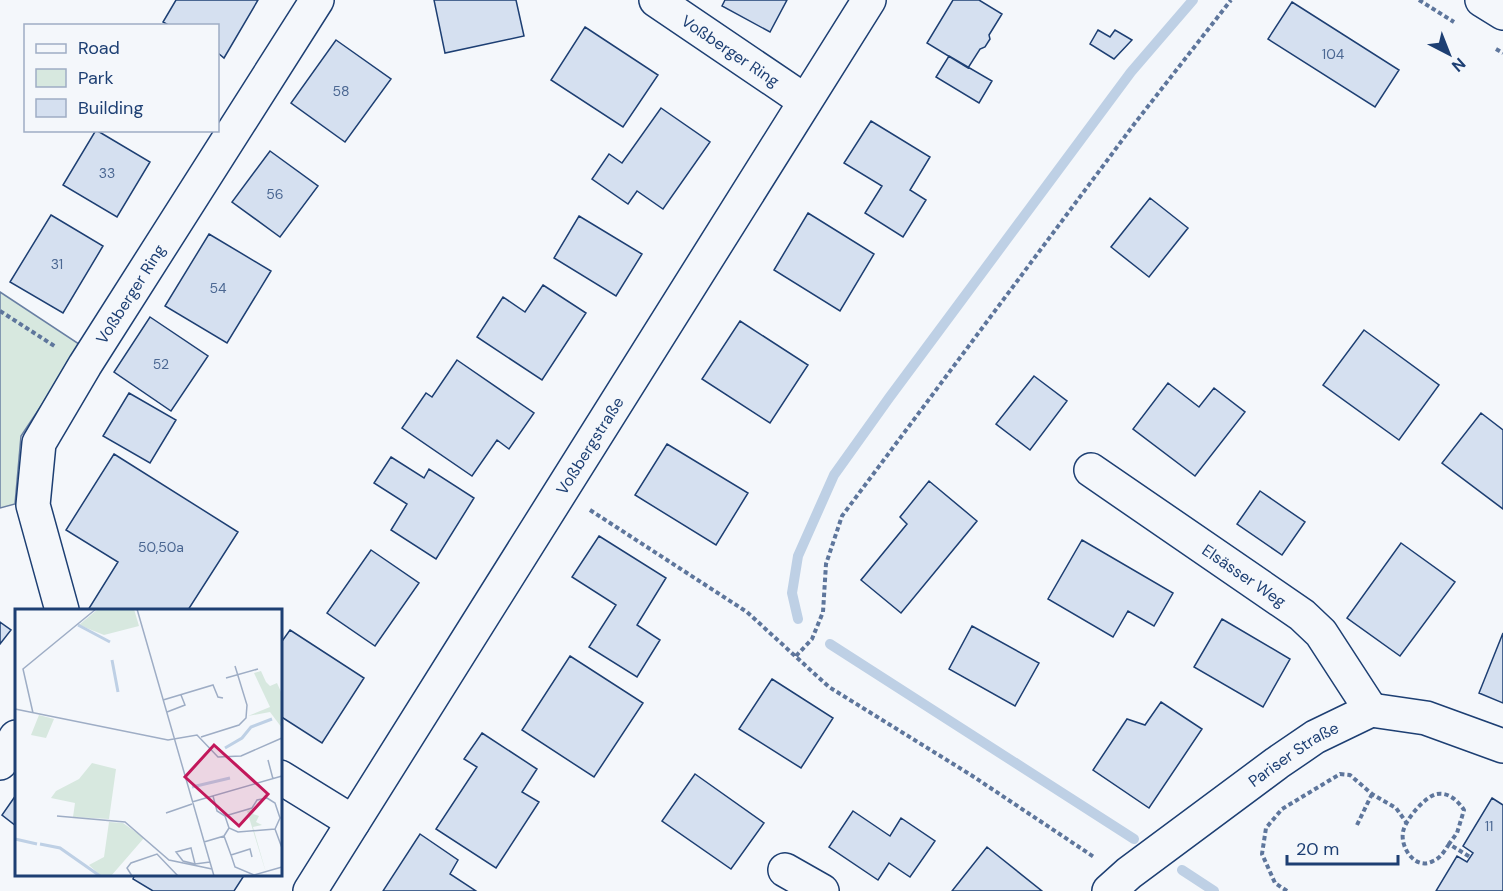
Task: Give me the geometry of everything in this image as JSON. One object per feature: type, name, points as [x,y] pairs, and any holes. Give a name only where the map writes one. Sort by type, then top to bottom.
[{"type":"street","name":"Voßberger Ring","points":[[62,609],[33,505],[39,443],[84,365],[317,0]]},
{"type":"street","name":"Voßberger Ring","points":[[656,0],[805,101]]},
{"type":"street","name":"Voßbergstraße","points":[[310,891],[869,0]]},
{"type":"street","points":[[1482,0],[1503,13]]},
{"type":"street","name":"Elsässer Weg","points":[[1090,470],[1302,615],[1321,633],[1371,710]]},
{"type":"street","points":[[1371,710],[1426,718],[1503,746]]},
{"type":"street","name":"Pariser Straße","points":[[1119,882],[1315,737],[1371,710]]},
{"type":"street","points":[[0,763],[15,739]]},
{"type":"street","points":[[282,778],[353,822]]},
{"type":"street","points":[[785,870],[822,891]]},
{"type":"path","points":[[796,656],[812,639],[823,612],[826,564],[842,516],[1135,123],[1231,0]]},
{"type":"path","points":[[0,311],[84,365]]},
{"type":"path","points":[[562,491],[747,612],[829,687],[971,775],[1099,861],[1119,882]]},
{"type":"path","points":[[1287,891],[1275,884],[1262,854],[1266,828],[1282,808],[1340,774],[1350,775],[1372,794],[1396,808],[1406,822]]},
{"type":"path","points":[[1357,825],[1372,794]]},
{"type":"path","points":[[1437,794],[1448,795],[1457,800],[1464,810],[1457,832],[1449,844],[1432,862],[1416,862],[1408,853],[1403,842],[1406,822],[1425,801],[1437,794]]},
{"type":"path","points":[[1449,844],[1470,857]]},
{"type":"green space","points":[[0,292],[79,344],[65,370],[21,436],[15,504],[0,508]]},
{"type":"building","points":[[176,0],[258,0],[224,58],[219,54],[219,24],[166,24],[163,22]]},
{"type":"building","points":[[434,0],[516,0],[524,36],[445,53]]},
{"type":"building","points":[[725,0],[787,0],[770,32],[722,6]]},
{"type":"building","points":[[953,0],[979,0],[1002,14],[989,35],[990,39],[985,47],[980,49],[968,68],[927,43]]},
{"type":"building","points":[[1292,2],[1399,70],[1375,107],[1268,39]]},
{"type":"building","points":[[585,27],[658,75],[623,127],[551,80]]},
{"type":"building","points":[[1098,30],[1110,37],[1115,30],[1132,40],[1114,59],[1090,44]]},
{"type":"building","points":[[336,40],[391,79],[345,142],[291,103]]},
{"type":"building","points":[[949,56],[992,81],[979,103],[936,77]]},
{"type":"building","points":[[661,108],[710,142],[663,209],[637,191],[628,204],[592,179],[609,154],[622,163]]},
{"type":"building","points":[[871,121],[930,157],[910,190],[926,200],[903,237],[865,213],[882,186],[844,163]]},
{"type":"building","points":[[95,132],[99,132],[150,162],[117,217],[63,185]]},
{"type":"building","points":[[270,151],[318,186],[280,237],[232,202]]},
{"type":"building","points":[[1150,198],[1188,228],[1149,277],[1111,247]]},
{"type":"building","points":[[808,213],[874,254],[840,311],[774,270]]},
{"type":"building","points":[[51,215],[103,246],[63,313],[10,282]]},
{"type":"building","points":[[579,216],[642,254],[616,296],[554,258]]},
{"type":"building","points":[[209,234],[271,271],[227,343],[165,306]]},
{"type":"building","points":[[543,285],[586,313],[542,380],[477,337],[503,297],[525,312]]},
{"type":"building","points":[[150,317],[208,356],[171,411],[114,372]]},
{"type":"building","points":[[740,321],[808,365],[770,423],[702,379]]},
{"type":"building","points":[[1364,330],[1439,385],[1399,440],[1323,385]]},
{"type":"building","points":[[457,360],[534,413],[509,449],[497,440],[472,476],[402,428],[426,393],[432,397]]},
{"type":"building","points":[[1034,376],[1067,401],[1030,450],[996,424]]},
{"type":"building","points":[[1168,383],[1199,407],[1214,388],[1245,412],[1195,476],[1133,429]]},
{"type":"building","points":[[129,393],[176,420],[150,463],[103,436]]},
{"type":"building","points":[[1481,413],[1503,430],[1503,509],[1442,463]]},
{"type":"building","points":[[667,444],[748,493],[716,545],[635,495]]},
{"type":"building","points":[[114,454],[238,532],[189,609],[89,609],[118,562],[66,530]]},
{"type":"building","points":[[391,457],[424,478],[429,469],[474,498],[436,559],[391,530],[407,504],[374,483]]},
{"type":"building","points":[[929,481],[977,521],[901,613],[861,580],[907,524],[900,517]]},
{"type":"building","points":[[1260,491],[1305,522],[1282,555],[1237,524]]},
{"type":"building","points":[[599,536],[666,578],[637,625],[660,640],[637,677],[589,647],[616,605],[572,577]]},
{"type":"building","points":[[1082,540],[1173,593],[1154,626],[1128,611],[1113,637],[1048,599]]},
{"type":"building","points":[[1401,543],[1455,582],[1400,656],[1347,618]]},
{"type":"building","points":[[371,550],[419,583],[375,646],[327,613]]},
{"type":"building","points":[[1222,619],[1290,659],[1263,707],[1194,667]]},
{"type":"building","points":[[0,622],[11,630],[0,644]]},
{"type":"building","points":[[972,626],[1039,663],[1015,706],[949,669]]},
{"type":"building","points":[[290,630],[364,678],[322,743],[282,717],[282,641]]},
{"type":"building","points":[[1503,633],[1503,703],[1479,693]]},
{"type":"building","points":[[570,656],[643,703],[594,777],[522,730]]},
{"type":"building","points":[[772,679],[833,718],[801,768],[739,729]]},
{"type":"building","points":[[1161,702],[1202,729],[1149,808],[1093,770],[1127,719],[1145,725]]},
{"type":"building","points":[[482,733],[537,769],[522,792],[539,802],[496,868],[436,829],[477,767],[464,759]]},
{"type":"building","points":[[695,774],[764,823],[731,869],[662,821]]},
{"type":"building","points":[[15,796],[15,825],[2,815]]},
{"type":"building","points":[[1492,798],[1503,805],[1503,891],[1436,891],[1457,856],[1467,862],[1473,853],[1463,846]]},
{"type":"building","points":[[853,811],[890,836],[901,818],[935,841],[910,877],[889,863],[878,880],[829,847]]},
{"type":"building","points":[[420,834],[458,860],[450,874],[476,891],[383,891]]},
{"type":"building","points":[[987,847],[1042,891],[952,891]]},
{"type":"building","points":[[134,876],[244,876],[234,891],[153,891],[133,879]]},
{"type":"waterway","points":[[798,619],[792,593],[798,556],[834,475],[1131,72],[1193,0]]},
{"type":"waterway","points":[[830,644],[1134,839]]},
{"type":"waterway","points":[[1182,870],[1214,891]]}]
